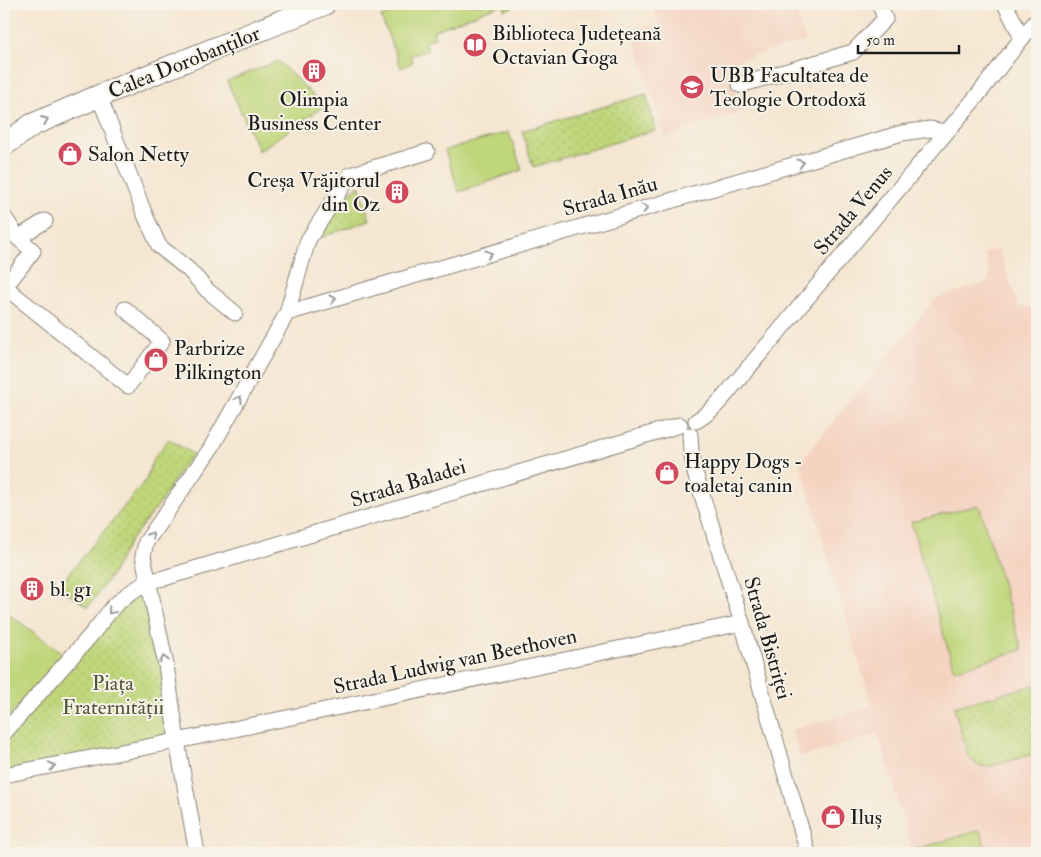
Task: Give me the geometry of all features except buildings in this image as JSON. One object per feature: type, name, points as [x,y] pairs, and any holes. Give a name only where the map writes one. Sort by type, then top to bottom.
[{"type":"main road","name":"Calea Dorobanților","points":[[4,145],[32,125],[324,4]]},
{"type":"street","points":[[740,85],[853,52],[885,19],[880,4]]},
{"type":"street","points":[[1005,4],[1022,38]]},
{"type":"street","name":"Strada Venus","points":[[696,421],[712,410],[977,96],[1037,20]]},
{"type":"street","name":"Calea Dorobanților","points":[[99,96],[159,246],[189,270],[207,290],[235,313]]},
{"type":"street","name":"Strada Inău","points":[[287,313],[902,133],[930,129],[946,132]]},
{"type":"street","points":[[197,853],[177,742],[166,666],[143,556],[146,542],[211,448],[287,313],[308,240],[350,175],[426,152]]},
{"type":"street","points":[[4,217],[18,238],[32,251],[5,287],[128,386],[162,341],[125,309]]},
{"type":"street","points":[[18,238],[45,221]]},
{"type":"street","name":"Strada Baladei","points":[[149,582],[654,432],[685,430],[682,421],[686,418],[692,418],[696,421]]},
{"type":"street","name":"Strada Bistriței","points":[[685,430],[695,473],[742,623],[808,853]]},
{"type":"street","points":[[4,733],[91,636],[114,606],[128,594],[149,582]]},
{"type":"street","name":"Strada Ludwig van Beethoven","points":[[177,742],[742,623]]},
{"type":"street","points":[[4,775],[177,742]]},
{"type":"shaded area","name":"UBB Facultatea de Teologie Ortodoxă","points":[[651,4],[793,4],[805,41],[727,63],[742,111],[666,137],[631,30],[658,22]]},
{"type":"shaded area","points":[[998,249],[1019,307],[1037,307],[1037,853],[913,853],[878,734],[800,757],[792,730],[872,706],[800,462],[935,299],[987,282],[990,272],[985,253]]},
{"type":"green space","points":[[414,4],[503,4],[433,31],[435,38],[425,42],[428,50],[410,56],[413,62],[401,68],[381,17]]},
{"type":"green space","points":[[503,4],[511,4],[512,7],[505,10]]},
{"type":"green space","points":[[278,61],[324,106],[259,151],[227,81]]},
{"type":"green space","points":[[646,94],[656,130],[533,167],[522,131]]},
{"type":"green space","points":[[509,132],[522,170],[459,192],[445,150]]},
{"type":"green space","points":[[359,185],[370,220],[314,240],[336,205]]},
{"type":"green space","points":[[169,439],[193,454],[181,469],[160,503],[130,541],[112,574],[88,607],[58,587],[146,480],[153,459]]},
{"type":"green space","points":[[979,505],[1022,650],[954,670],[911,522]]},
{"type":"green space","name":"Piața Fraternității","points":[[149,581],[177,741],[4,775],[4,733],[64,665]]},
{"type":"green space","points":[[4,611],[65,655],[4,722]]},
{"type":"green space","points":[[1037,684],[1037,753],[988,767],[978,766],[968,757],[954,707]]},
{"type":"green space","points":[[980,830],[987,853],[918,853],[917,849]]},
{"type":"place","name":"Biblioteca Județeană Octavian Goga","points":[[475,45]]},
{"type":"place","name":"Olimpia Business Center","points":[[314,71]]},
{"type":"place","name":"UBB Facultatea de Teologie Ortodoxă","points":[[692,87]]},
{"type":"place","name":"Salon Netty","points":[[70,154]]},
{"type":"place","name":"Creșa Vrăjitorul din Oz","points":[[397,192]]},
{"type":"place","name":"Parbrize Pilkington","points":[[156,360]]},
{"type":"place","name":"Happy Dogs - toaletaj canin","points":[[667,473]]},
{"type":"place","name":"bl. g1","points":[[32,589]]},
{"type":"place","name":"Iluș","points":[[833,817]]}]
